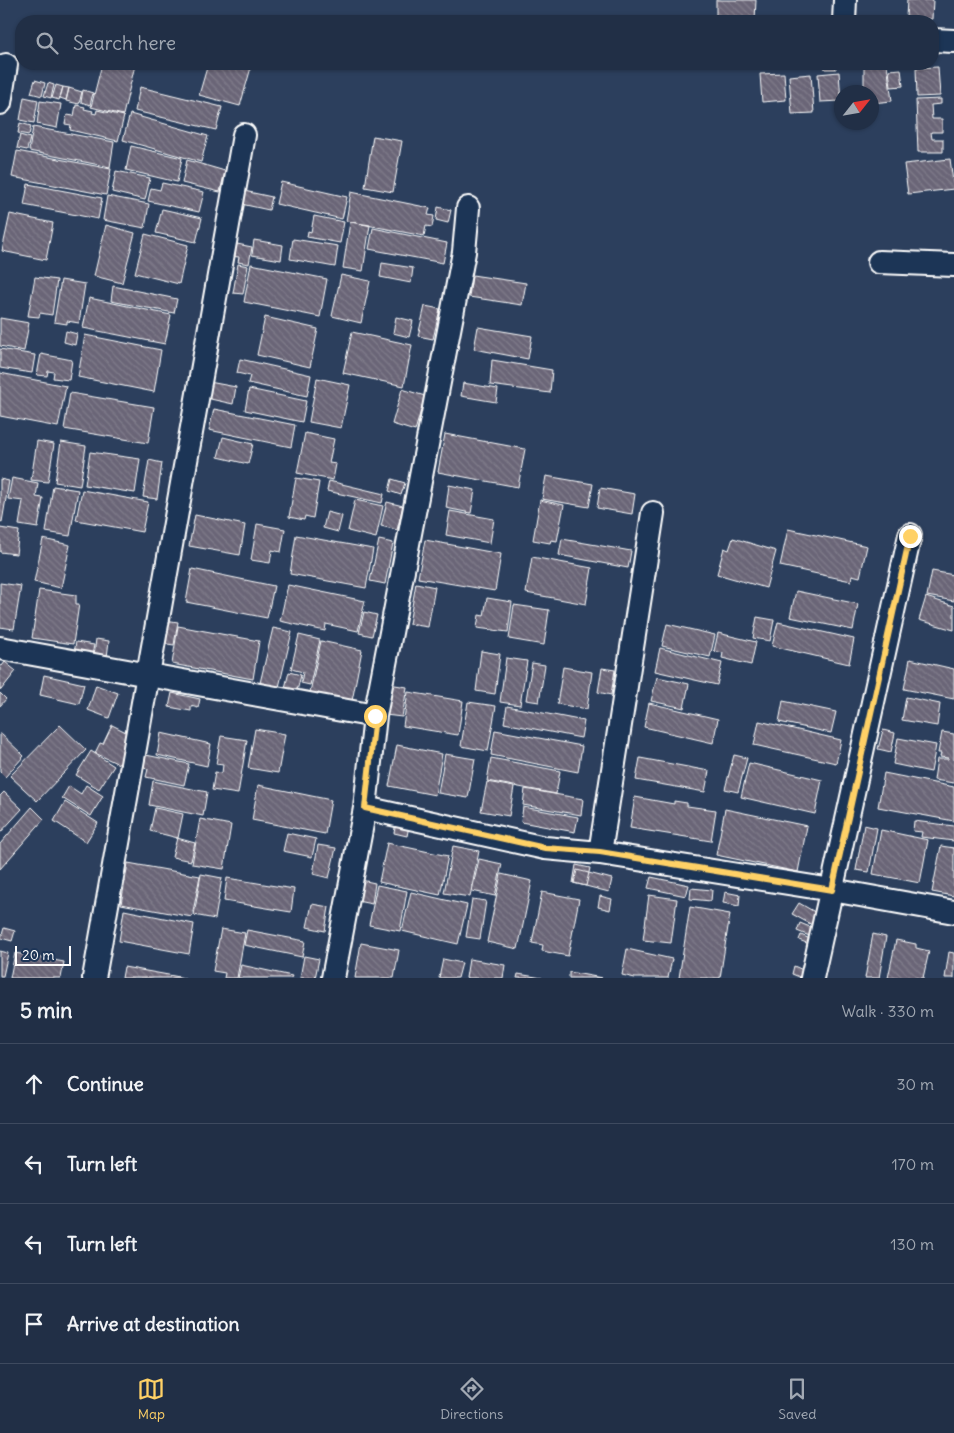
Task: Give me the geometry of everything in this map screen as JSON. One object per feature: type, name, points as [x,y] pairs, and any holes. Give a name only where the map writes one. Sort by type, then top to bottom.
[{"type":"street","points":[[845,15],[846,0]]},
{"type":"street","points":[[939,40],[954,41]]},
{"type":"street","points":[[0,103],[6,65]]},
{"type":"street","points":[[94,978],[244,135]]},
{"type":"street","points":[[332,978],[365,808],[375,716],[464,252],[468,208]]},
{"type":"street","points":[[879,262],[954,265]]},
{"type":"street","points":[[600,852],[653,513]]},
{"type":"street","points":[[812,978],[910,536]]},
{"type":"street","points":[[0,648],[375,716]]},
{"type":"street","points":[[365,808],[545,848],[600,852],[954,912]]},
{"type":"building","points":[[716,0],[756,0],[755,15],[716,15]]},
{"type":"building","points":[[907,0],[933,0],[932,15],[906,15]]},
{"type":"building","points":[[100,70],[134,70],[123,115],[91,107]]},
{"type":"building","points":[[206,70],[250,70],[240,106],[199,95]]},
{"type":"building","points":[[864,70],[888,70],[892,101],[879,102],[879,85],[864,85]]},
{"type":"building","points":[[889,70],[901,70],[903,86],[891,87]]},
{"type":"building","points":[[916,70],[938,70],[940,96],[917,97]]},
{"type":"building","points":[[839,72],[840,85],[834,85],[834,101],[820,102],[818,74]]},
{"type":"building","points":[[784,73],[786,100],[762,102],[760,74]]},
{"type":"building","points":[[811,74],[814,113],[792,114],[789,76]]},
{"type":"building","points":[[35,80],[45,83],[42,96],[31,93]]},
{"type":"building","points":[[48,83],[54,85],[51,98],[44,96]]},
{"type":"building","points":[[56,85],[63,87],[59,100],[52,98]]},
{"type":"building","points":[[63,87],[69,88],[66,100],[60,98]]},
{"type":"building","points":[[140,87],[222,107],[216,130],[135,111]]},
{"type":"building","points":[[69,88],[82,92],[79,104],[66,101]]},
{"type":"building","points":[[83,90],[93,93],[90,105],[81,102]]},
{"type":"building","points":[[24,97],[38,100],[34,123],[20,120]]},
{"type":"building","points":[[941,99],[941,104],[931,105],[932,119],[942,119],[942,132],[931,132],[932,139],[943,139],[943,152],[918,152],[916,100]]},
{"type":"building","points":[[40,101],[61,104],[57,128],[37,124]]},
{"type":"building","points":[[76,105],[85,107],[84,109],[93,111],[92,113],[96,114],[97,110],[124,116],[118,141],[70,130],[71,125],[65,124],[67,115],[74,116]]},
{"type":"building","points":[[130,114],[208,136],[201,162],[123,140]]},
{"type":"building","points":[[20,123],[31,126],[29,135],[18,133]]},
{"type":"building","points":[[33,127],[114,142],[110,167],[29,151]]},
{"type":"building","points":[[20,135],[30,138],[27,150],[17,148]]},
{"type":"building","points":[[373,136],[402,141],[393,192],[365,187]]},
{"type":"building","points":[[131,146],[182,158],[177,182],[126,170]]},
{"type":"building","points":[[17,151],[111,169],[106,195],[12,177]]},
{"type":"building","points":[[950,159],[954,189],[908,194],[904,164]]},
{"type":"building","points":[[187,160],[225,171],[220,192],[182,183]]},
{"type":"building","points":[[116,171],[150,178],[145,200],[112,192]]},
{"type":"building","points":[[281,182],[347,197],[342,219],[276,204]]},
{"type":"building","points":[[162,183],[204,192],[199,212],[148,201],[151,188],[160,190]]},
{"type":"building","points":[[28,184],[102,198],[98,219],[24,205]]},
{"type":"building","points":[[244,191],[272,197],[269,210],[241,204]]},
{"type":"building","points":[[351,192],[430,208],[428,215],[434,216],[432,227],[426,226],[424,236],[346,221]]},
{"type":"building","points":[[107,196],[149,204],[145,228],[103,220]]},
{"type":"building","points":[[438,207],[451,210],[448,223],[436,220]]},
{"type":"building","points":[[162,209],[202,218],[196,242],[156,233]]},
{"type":"building","points":[[10,214],[53,223],[46,260],[2,251]]},
{"type":"building","points":[[314,216],[344,222],[340,243],[307,237],[308,231],[311,232]]},
{"type":"building","points":[[350,222],[370,225],[363,271],[343,268]]},
{"type":"building","points":[[106,225],[135,233],[122,283],[94,276]]},
{"type":"building","points":[[373,228],[447,243],[443,263],[369,249]]},
{"type":"building","points":[[145,234],[188,245],[179,284],[135,273]]},
{"type":"building","points":[[293,239],[338,246],[335,267],[290,259]]},
{"type":"building","points":[[254,240],[283,245],[281,260],[252,255]]},
{"type":"building","points":[[232,243],[252,247],[249,264],[238,262],[239,257],[230,256]]},
{"type":"building","points":[[382,263],[413,268],[411,283],[380,277]]},
{"type":"building","points":[[238,264],[248,266],[243,294],[233,293]]},
{"type":"building","points":[[251,264],[327,279],[320,317],[244,302]]},
{"type":"building","points":[[341,275],[370,281],[361,323],[332,316]]},
{"type":"building","points":[[472,275],[526,283],[522,305],[469,297]]},
{"type":"building","points":[[35,277],[57,280],[52,315],[40,313],[39,317],[28,316]]},
{"type":"building","points":[[61,280],[85,284],[79,323],[67,321],[67,324],[54,322]]},
{"type":"building","points":[[113,286],[177,299],[174,313],[111,301]]},
{"type":"building","points":[[89,298],[171,315],[165,344],[83,328]]},
{"type":"building","points":[[425,306],[440,309],[433,339],[418,336]]},
{"type":"building","points":[[265,317],[318,329],[310,367],[257,355]]},
{"type":"building","points":[[396,317],[413,321],[409,337],[393,333]]},
{"type":"building","points":[[0,318],[29,323],[24,351],[0,346]]},
{"type":"building","points":[[478,327],[532,336],[528,359],[474,349]]},
{"type":"building","points":[[66,331],[77,334],[75,345],[64,342]]},
{"type":"building","points":[[352,332],[412,345],[404,386],[343,373]]},
{"type":"building","points":[[85,335],[161,350],[154,392],[78,377]]},
{"type":"building","points":[[0,349],[35,355],[32,373],[0,368]]},
{"type":"building","points":[[41,354],[72,360],[69,380],[53,378],[54,372],[48,371],[47,376],[37,375]]},
{"type":"building","points":[[240,359],[311,375],[307,396],[248,383],[250,376],[237,373]]},
{"type":"building","points":[[492,360],[552,370],[550,393],[490,385]]},
{"type":"building","points":[[0,373],[66,386],[58,427],[0,416]]},
{"type":"building","points":[[317,378],[350,385],[341,428],[309,422]]},
{"type":"building","points":[[209,382],[236,387],[233,404],[206,398]]},
{"type":"building","points":[[463,383],[498,389],[496,402],[461,396]]},
{"type":"building","points":[[249,389],[306,401],[302,422],[245,410]]},
{"type":"building","points":[[402,389],[425,396],[415,431],[392,424]]},
{"type":"building","points":[[70,393],[154,407],[148,443],[64,429]]},
{"type":"building","points":[[214,409],[295,425],[291,447],[209,430]]},
{"type":"building","points":[[305,433],[334,439],[329,463],[336,464],[333,480],[297,473]]},
{"type":"building","points":[[445,434],[525,449],[518,487],[438,472]]},
{"type":"building","points":[[223,437],[253,444],[248,464],[218,457]]},
{"type":"building","points":[[37,441],[54,444],[48,482],[31,480]]},
{"type":"building","points":[[61,442],[86,446],[80,486],[55,482]]},
{"type":"building","points":[[90,452],[140,459],[135,493],[85,485]]},
{"type":"building","points":[[149,460],[162,463],[157,499],[143,497]]},
{"type":"building","points":[[546,476],[593,484],[589,507],[542,499]]},
{"type":"building","points":[[12,478],[38,483],[36,497],[43,498],[38,528],[19,525],[23,501],[8,499]]},
{"type":"building","points":[[296,478],[319,482],[313,518],[305,516],[304,520],[289,517]]},
{"type":"building","points":[[0,479],[9,481],[2,522],[0,521]]},
{"type":"building","points":[[392,479],[405,483],[401,495],[389,491]]},
{"type":"building","points":[[329,481],[384,494],[382,503],[327,491]]},
{"type":"building","points":[[449,485],[475,490],[471,513],[446,508]]},
{"type":"building","points":[[53,486],[78,490],[70,536],[46,532]]},
{"type":"building","points":[[600,488],[635,494],[632,514],[597,508]]},
{"type":"building","points":[[82,490],[148,502],[142,532],[76,520]]},
{"type":"building","points":[[355,500],[383,506],[376,538],[348,531]]},
{"type":"building","points":[[540,500],[564,505],[557,541],[551,540],[550,543],[533,540]]},
{"type":"building","points":[[387,502],[403,506],[397,530],[381,526]]},
{"type":"building","points":[[450,511],[494,519],[490,543],[446,535]]},
{"type":"building","points":[[327,512],[342,516],[338,532],[323,528]]},
{"type":"building","points":[[195,515],[245,525],[240,555],[189,546]]},
{"type":"building","points":[[257,524],[285,529],[281,552],[272,550],[270,563],[251,560]]},
{"type":"building","points":[[0,528],[19,531],[16,554],[0,552]]},
{"type":"building","points":[[788,529],[867,546],[860,577],[852,575],[851,581],[780,566]]},
{"type":"building","points":[[296,535],[373,549],[366,588],[290,574]]},
{"type":"building","points":[[733,538],[776,551],[766,588],[717,574],[724,548],[729,550]]},
{"type":"building","points":[[43,539],[70,545],[61,588],[34,582]]},
{"type":"building","points":[[562,539],[631,551],[628,568],[559,555]]},
{"type":"building","points":[[379,540],[393,543],[385,584],[370,581]]},
{"type":"building","points":[[425,540],[501,554],[495,591],[418,578]]},
{"type":"building","points":[[532,557],[592,568],[586,604],[526,593]]},
{"type":"building","points":[[192,569],[274,586],[267,618],[186,602]]},
{"type":"building","points":[[932,571],[954,575],[954,601],[927,596]]},
{"type":"building","points":[[0,583],[21,586],[14,629],[0,627]]},
{"type":"building","points":[[416,583],[435,587],[428,627],[409,624]]},
{"type":"building","points":[[288,585],[365,601],[358,631],[326,624],[325,631],[280,621]]},
{"type":"building","points":[[39,590],[76,595],[76,604],[79,604],[73,644],[32,638]]},
{"type":"building","points":[[796,591],[858,604],[853,630],[790,617]]},
{"type":"building","points":[[926,597],[954,606],[954,630],[919,620]]},
{"type":"building","points":[[487,598],[512,602],[508,632],[477,628],[479,615],[484,616]]},
{"type":"building","points":[[514,605],[549,610],[544,645],[509,639]]},
{"type":"building","points":[[364,612],[377,615],[372,636],[359,633]]},
{"type":"building","points":[[757,617],[774,620],[770,641],[753,638]]},
{"type":"building","points":[[165,620],[178,622],[174,645],[161,643]]},
{"type":"building","points":[[778,622],[854,639],[849,664],[772,646]]},
{"type":"building","points":[[667,624],[715,635],[710,657],[662,646]]},
{"type":"building","points":[[178,626],[259,641],[253,679],[172,664]]},
{"type":"building","points":[[273,628],[292,632],[279,687],[260,683]]},
{"type":"building","points":[[718,633],[756,642],[751,665],[722,658],[723,653],[714,651]]},
{"type":"building","points":[[299,635],[320,640],[310,685],[301,683],[303,672],[291,669]]},
{"type":"building","points":[[96,639],[109,641],[107,657],[94,655]]},
{"type":"building","points":[[321,641],[362,650],[352,701],[310,692]]},
{"type":"building","points":[[76,642],[94,645],[92,656],[74,653]]},
{"type":"building","points":[[660,648],[722,663],[717,685],[655,671]]},
{"type":"building","points":[[481,651],[500,654],[495,694],[476,691]]},
{"type":"building","points":[[506,658],[527,661],[520,705],[500,702]]},
{"type":"building","points":[[910,659],[954,669],[954,699],[904,689]]},
{"type":"building","points":[[5,662],[16,671],[1,690],[0,665],[2,666]]},
{"type":"building","points":[[532,663],[545,665],[539,702],[526,700]]},
{"type":"building","points":[[563,667],[592,672],[587,709],[557,704]]},
{"type":"building","points":[[602,668],[615,670],[611,695],[598,692]]},
{"type":"building","points":[[289,672],[301,675],[296,695],[284,692]]},
{"type":"building","points":[[44,675],[84,684],[79,704],[40,695]]},
{"type":"building","points":[[657,677],[689,684],[684,708],[651,701]]},
{"type":"building","points":[[389,684],[407,687],[402,717],[385,715]]},
{"type":"building","points":[[96,685],[118,693],[109,718],[88,710]]},
{"type":"building","points":[[408,692],[463,701],[458,735],[403,726]]},
{"type":"building","points":[[0,693],[6,699],[0,706]]},
{"type":"building","points":[[172,693],[200,699],[198,708],[191,706],[191,711],[169,707]]},
{"type":"building","points":[[906,697],[940,704],[937,726],[902,720]]},
{"type":"building","points":[[783,701],[836,712],[831,733],[779,722]]},
{"type":"building","points":[[468,702],[496,706],[488,751],[461,746]]},
{"type":"building","points":[[649,703],[718,719],[713,743],[644,727]]},
{"type":"building","points":[[507,706],[584,721],[581,738],[504,723]]},
{"type":"building","points":[[759,721],[841,740],[836,763],[754,745]]},
{"type":"building","points":[[60,725],[86,750],[37,801],[10,776]]},
{"type":"building","points":[[112,725],[134,736],[121,765],[95,753],[100,743],[103,744]]},
{"type":"building","points":[[255,729],[285,734],[278,773],[248,768]]},
{"type":"building","points":[[495,730],[582,746],[578,772],[491,755]]},
{"type":"building","points":[[883,730],[895,733],[891,752],[878,749]]},
{"type":"building","points":[[942,732],[954,734],[954,783],[934,780],[937,759],[948,759],[940,757],[941,753],[938,753]]},
{"type":"building","points":[[0,733],[24,756],[5,777],[0,772]]},
{"type":"building","points":[[161,733],[211,744],[207,766],[157,755]]},
{"type":"building","points":[[221,736],[247,740],[238,794],[212,790],[215,772],[222,773],[223,765],[216,764]]},
{"type":"building","points":[[898,738],[936,745],[931,772],[893,764]]},
{"type":"building","points":[[397,745],[442,754],[435,795],[389,786]]},
{"type":"building","points":[[91,751],[114,766],[99,789],[76,775]]},
{"type":"building","points":[[445,754],[475,759],[468,798],[438,793]]},
{"type":"building","points":[[146,755],[189,764],[184,785],[146,777],[148,769],[143,768]]},
{"type":"building","points":[[734,755],[747,758],[738,792],[725,789]]},
{"type":"building","points":[[491,758],[560,771],[556,794],[487,781]]},
{"type":"building","points":[[640,758],[709,771],[705,792],[636,780]]},
{"type":"building","points":[[749,763],[822,780],[815,814],[741,797]]},
{"type":"building","points":[[884,773],[954,787],[954,821],[878,807]]},
{"type":"building","points":[[153,781],[207,792],[203,816],[149,805]]},
{"type":"building","points":[[487,782],[514,787],[509,816],[481,811]]},
{"type":"building","points":[[86,785],[103,796],[91,816],[62,798],[69,786],[81,794]]},
{"type":"building","points":[[258,785],[331,800],[325,834],[252,820]]},
{"type":"building","points":[[525,789],[583,799],[581,815],[523,805]]},
{"type":"building","points":[[4,792],[22,809],[0,833],[0,796]]},
{"type":"building","points":[[635,797],[674,804],[674,801],[687,803],[687,806],[716,810],[711,841],[630,828]]},
{"type":"building","points":[[65,802],[98,823],[86,842],[54,821]]},
{"type":"building","points":[[32,807],[44,819],[0,869],[0,844]]},
{"type":"building","points":[[523,807],[578,817],[575,832],[521,822]]},
{"type":"building","points":[[155,808],[183,814],[178,838],[150,831]]},
{"type":"building","points":[[725,809],[807,826],[798,872],[716,855]]},
{"type":"building","points":[[200,819],[231,825],[224,869],[192,864]]},
{"type":"building","points":[[914,821],[954,826],[954,841],[921,837],[922,832],[913,831]]},
{"type":"building","points":[[396,823],[409,826],[407,836],[394,833]]},
{"type":"building","points":[[864,825],[877,828],[869,872],[856,870]]},
{"type":"building","points":[[881,830],[928,840],[920,883],[873,874]]},
{"type":"building","points":[[287,833],[316,839],[312,857],[283,851]]},
{"type":"building","points":[[177,838],[195,843],[191,861],[172,857]]},
{"type":"building","points":[[387,843],[448,856],[440,895],[379,882]]},
{"type":"building","points":[[318,845],[336,848],[329,878],[313,874]]},
{"type":"building","points":[[453,846],[479,851],[470,897],[444,893]]},
{"type":"building","points":[[941,846],[954,848],[954,896],[932,892]]},
{"type":"building","points":[[479,859],[502,864],[495,896],[472,891]]},
{"type":"building","points":[[128,863],[200,876],[192,917],[121,904]]},
{"type":"building","points":[[576,865],[590,868],[586,886],[573,883]]},
{"type":"building","points":[[577,870],[612,879],[609,892],[574,883]]},
{"type":"building","points":[[201,874],[222,878],[215,919],[194,915]]},
{"type":"building","points":[[501,874],[532,881],[518,949],[487,942]]},
{"type":"building","points":[[651,877],[689,885],[686,896],[648,888]]},
{"type":"building","points":[[227,878],[294,889],[291,912],[224,901]]},
{"type":"building","points":[[361,880],[375,883],[372,904],[357,901]]},
{"type":"building","points":[[377,885],[407,891],[400,931],[369,925]]},
{"type":"building","points":[[691,888],[712,890],[711,901],[690,899]]},
{"type":"building","points":[[411,892],[467,905],[458,944],[402,931]]},
{"type":"building","points":[[542,892],[579,899],[568,956],[542,951],[543,945],[532,943]]},
{"type":"building","points":[[725,892],[740,895],[739,906],[723,903]]},
{"type":"building","points":[[649,895],[677,899],[671,943],[643,940]]},
{"type":"building","points":[[600,896],[612,899],[610,910],[598,907]]},
{"type":"building","points":[[472,899],[486,901],[480,939],[466,937]]},
{"type":"building","points":[[799,903],[820,915],[814,926],[792,914]]},
{"type":"building","points":[[312,904],[329,907],[325,931],[307,927]]},
{"type":"building","points":[[690,907],[730,914],[720,978],[679,978]]},
{"type":"building","points":[[124,910],[194,924],[189,954],[119,941]]},
{"type":"building","points":[[800,923],[815,929],[812,937],[797,931]]},
{"type":"building","points":[[4,928],[15,931],[12,941],[1,938]]},
{"type":"building","points":[[221,929],[245,933],[237,978],[224,978],[225,973],[213,971]]},
{"type":"building","points":[[247,930],[305,941],[302,957],[244,945]]},
{"type":"building","points":[[873,934],[886,937],[879,978],[865,978]]},
{"type":"building","points":[[801,935],[810,939],[809,944],[799,940]]},
{"type":"building","points":[[896,940],[916,944],[916,948],[929,951],[923,978],[888,978]]},
{"type":"building","points":[[361,943],[399,950],[394,978],[355,978]]},
{"type":"building","points":[[627,949],[672,959],[668,978],[635,978],[622,975]]},
{"type":"building","points":[[0,951],[8,953],[3,976],[0,976]]},
{"type":"building","points":[[949,952],[954,953],[954,978],[945,978]]},
{"type":"building","points":[[15,953],[64,962],[61,978],[10,978]]},
{"type":"building","points":[[304,956],[319,959],[315,978],[300,978]]},
{"type":"building","points":[[443,959],[462,963],[458,978],[439,978]]},
{"type":"building","points":[[469,959],[505,965],[503,978],[466,978]]},
{"type":"building","points":[[241,965],[292,976],[291,978],[238,978]]},
{"type":"building","points":[[794,966],[805,971],[802,978],[792,974]]},
{"type":"building","points":[[124,967],[185,978],[122,978]]},
{"type":"building","points":[[569,972],[602,978],[569,978]]},
{"type":"building","points":[[518,974],[542,978],[517,978]]},
{"type":"route","points":[[375,716],[365,808],[545,848],[600,852],[832,890],[910,536]]}]
